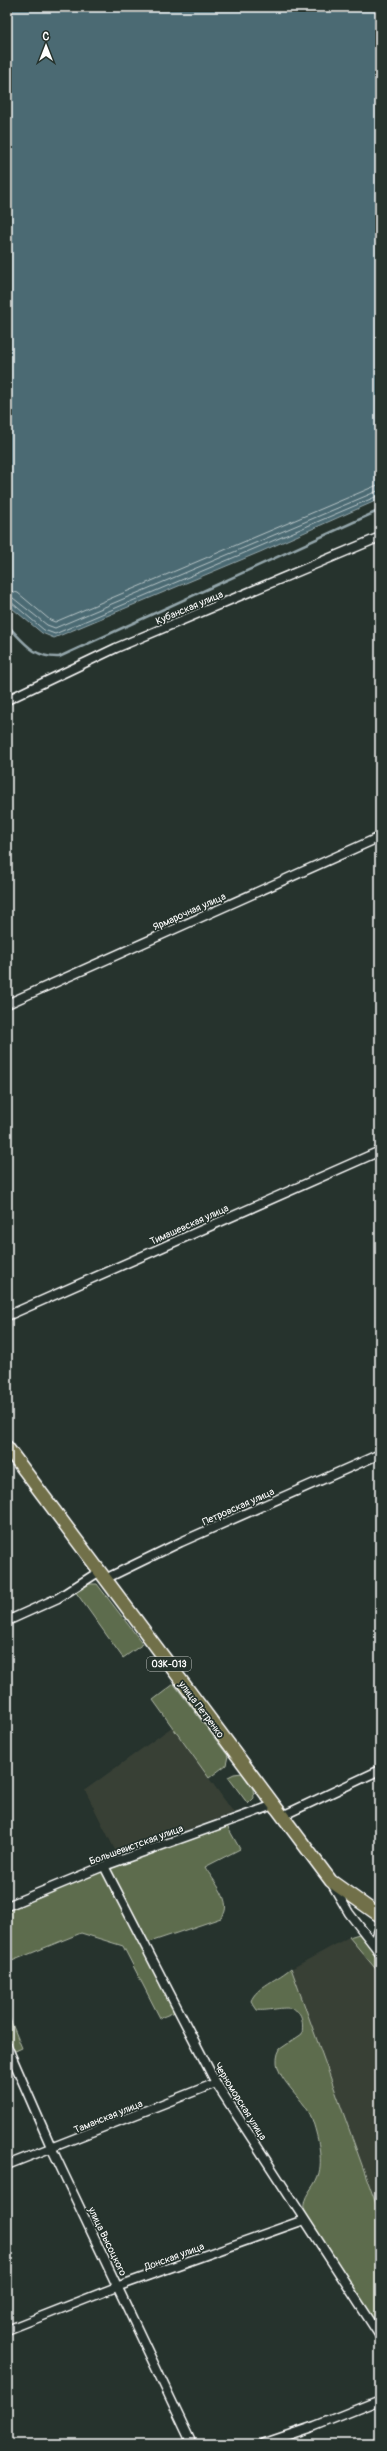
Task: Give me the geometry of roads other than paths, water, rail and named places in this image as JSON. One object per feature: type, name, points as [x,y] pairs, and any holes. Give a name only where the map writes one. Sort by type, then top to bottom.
[{"type":"main road","name":"улица Петренко","points":[[7,1447],[331,1881]]},
{"type":"main road","name":"03К-013","points":[[331,1881],[380,1916]]},
{"type":"street","name":"Кубанская улица","points":[[7,700],[116,648],[380,537]]},
{"type":"street","name":"Ярмарочная улица","points":[[7,1004],[380,837]]},
{"type":"street","name":"Тимашевская улица","points":[[7,1316],[380,1151]]},
{"type":"street","name":"Петровская улица","points":[[7,1621],[58,1598],[103,1575],[380,1454]]},
{"type":"street","points":[[282,1816],[380,1770]]},
{"type":"street","name":"Большевистская улица","points":[[7,1906],[104,1866],[274,1805]]},
{"type":"street","name":"Черноморская улица","points":[[104,1866],[216,2083],[380,2336]]},
{"type":"street","name":"улица Петренко","points":[[331,1881],[349,1912],[379,1951]]},
{"type":"street","points":[[379,1951],[377,1936],[380,1926]]},
{"type":"street","name":"улица Высоцкого","points":[[7,2046],[52,2149],[119,2286],[192,2444]]},
{"type":"street","name":"Таманская улица","points":[[7,2165],[52,2149],[216,2083]]},
{"type":"street","name":"Донская улица","points":[[7,2330],[119,2286],[304,2220]]},
{"type":"street","points":[[262,2444],[315,2426],[380,2400]]},
{"type":"water","points":[[7,7],[380,7],[380,499],[260,552],[54,638],[42,633],[7,604]]},
{"type":"waterway","points":[[7,625],[24,643],[36,652],[50,657],[59,657],[380,510]]}]
